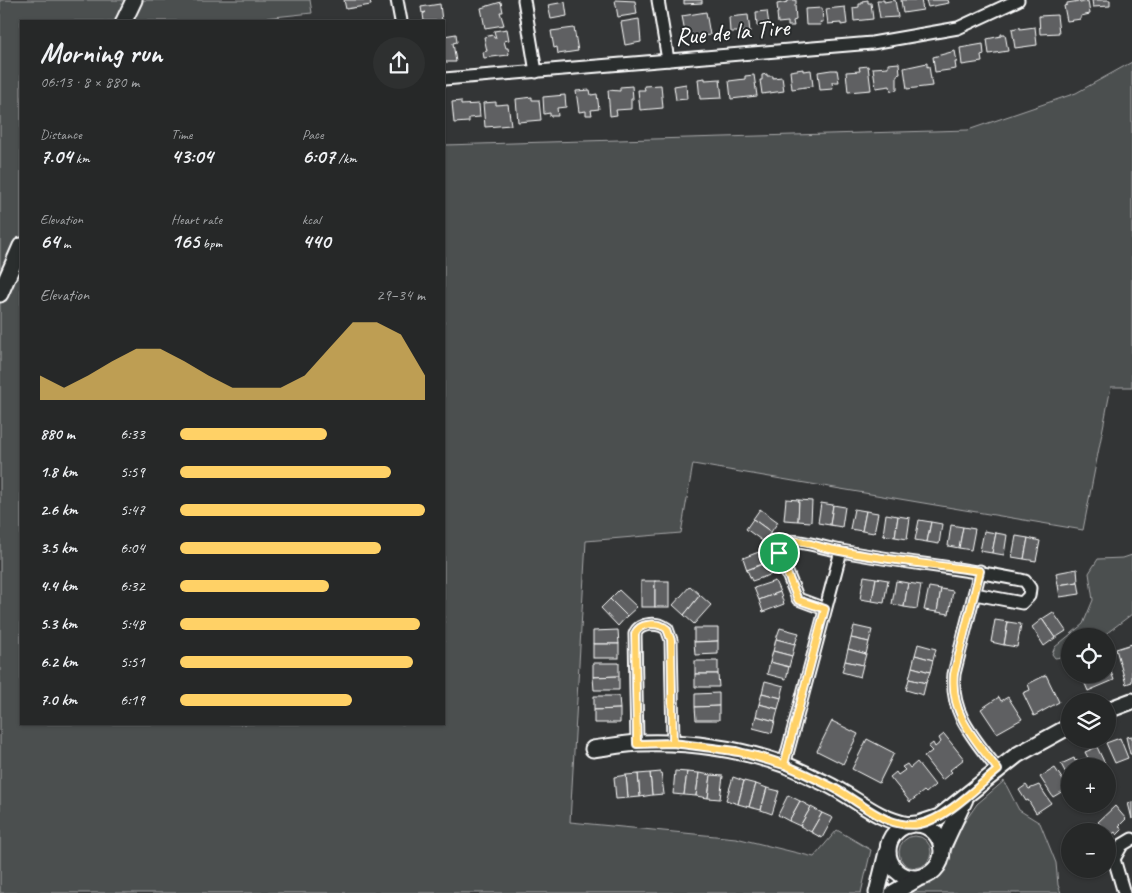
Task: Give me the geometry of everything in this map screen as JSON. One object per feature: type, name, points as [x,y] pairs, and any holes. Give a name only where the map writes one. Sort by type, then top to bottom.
[{"type":"street","points":[[124,20],[134,0]]},
{"type":"street","points":[[397,0],[401,20]]},
{"type":"street","points":[[524,0],[536,72]]},
{"type":"street","points":[[658,0],[668,60]]},
{"type":"street","name":"Rue de la Tire","points":[[445,79],[882,42],[958,28],[1018,0]]},
{"type":"street","points":[[0,294],[20,248]]},
{"type":"street","points":[[825,609],[798,600],[779,553],[780,544],[784,541],[980,571],[1025,581],[1030,588],[1027,600],[1022,603],[975,594]]},
{"type":"street","points":[[784,765],[841,551]]},
{"type":"street","points":[[980,571],[954,674],[954,698],[961,720],[998,770]]},
{"type":"street","points":[[637,744],[635,634],[641,626],[660,625],[667,629],[671,640],[673,743]]},
{"type":"street","points":[[1116,707],[1132,701]]},
{"type":"street","points":[[877,893],[888,846],[894,834],[900,828],[939,817],[1024,750],[1061,731]]},
{"type":"street","points":[[593,749],[637,744],[673,743],[736,751],[784,765],[835,788],[893,822],[927,827],[940,839],[942,857],[939,865],[926,877],[917,879],[893,893]]},
{"type":"street","points":[[942,848],[967,795]]},
{"type":"street","points":[[867,808],[877,820],[888,846],[888,860],[893,868],[899,874],[917,879]]},
{"type":"street","points":[[1124,893],[1114,859],[1122,845],[1132,839]]},
{"type":"shaded area","points":[[0,0],[310,0],[312,13],[246,20],[20,20],[20,725],[445,725],[445,145],[968,130],[1076,93],[1132,62],[1132,387],[1111,387],[1083,530],[693,464],[681,533],[586,541],[570,822],[736,838],[814,857],[837,830],[871,850],[861,893],[0,893]]},
{"type":"shaded area","points":[[1132,555],[1132,614],[1114,628],[1078,628],[1083,624],[1093,600],[1089,573],[1098,559],[1123,558]]},
{"type":"shaded area","points":[[1061,642],[1061,657],[1055,658],[1052,654],[1055,647]]},
{"type":"shaded area","points":[[1004,781],[1019,810],[1040,823],[1056,863],[1058,885],[1061,893],[908,893],[913,889],[930,883],[945,869],[959,830],[977,804]]},
{"type":"shaded area","points":[[915,836],[926,841],[931,852],[926,863],[915,868],[904,863],[899,852],[904,841]]},
{"type":"building","points":[[344,0],[370,0],[371,5],[346,9]]},
{"type":"building","points":[[615,0],[635,1],[637,14],[618,17]]},
{"type":"building","points":[[684,0],[702,0],[702,3],[684,4]]},
{"type":"building","points":[[788,0],[796,0],[796,20],[793,21],[794,26],[788,26],[788,22],[778,23],[777,4],[788,2]]},
{"type":"building","points":[[868,0],[868,3],[871,3],[873,19],[854,21],[853,8],[859,7],[862,1]]},
{"type":"building","points":[[877,0],[884,0],[884,2],[895,0],[898,17],[880,18]]},
{"type":"building","points":[[901,0],[921,0],[923,10],[903,13]]},
{"type":"building","points":[[926,0],[948,0],[949,3],[928,7]]},
{"type":"building","points":[[1092,0],[1110,0],[1110,6],[1093,7]]},
{"type":"building","points":[[1079,1],[1080,3],[1088,1],[1090,14],[1081,16],[1081,19],[1067,21],[1064,6],[1067,3]]},
{"type":"building","points":[[501,2],[503,12],[500,12],[504,25],[485,28],[481,8]]},
{"type":"building","points":[[565,2],[567,16],[551,19],[548,5]]},
{"type":"building","points":[[440,4],[442,20],[424,20],[423,14],[426,12],[422,13],[421,7]]},
{"type":"building","points":[[845,7],[847,24],[828,24],[826,9]]},
{"type":"building","points":[[822,8],[823,22],[820,22],[821,25],[806,25],[805,9]]},
{"type":"building","points":[[767,11],[769,25],[757,26],[756,12]]},
{"type":"building","points":[[706,12],[710,35],[690,38],[689,31],[685,32],[682,16]]},
{"type":"building","points":[[748,15],[750,32],[730,32],[729,17]]},
{"type":"building","points":[[1057,15],[1059,33],[1040,34],[1039,16]]},
{"type":"building","points":[[639,19],[641,42],[625,45],[621,22]]},
{"type":"building","points":[[1020,27],[1020,29],[1035,27],[1037,45],[1015,48],[1012,29]]},
{"type":"building","points":[[574,28],[578,51],[558,54],[557,47],[554,48],[551,31]]},
{"type":"building","points":[[507,29],[509,40],[504,41],[509,54],[484,58],[483,52],[487,51],[484,37],[493,35],[496,38],[494,31]]},
{"type":"building","points":[[456,34],[457,42],[453,43],[456,62],[445,62],[445,36]]},
{"type":"building","points":[[1001,34],[1005,34],[1008,51],[989,54],[987,39],[1001,36]]},
{"type":"building","points":[[983,44],[984,55],[981,56],[982,62],[962,65],[960,48]]},
{"type":"building","points":[[955,51],[956,69],[935,72],[933,57]]},
{"type":"building","points":[[899,63],[900,74],[897,75],[897,90],[891,91],[890,86],[876,88],[873,68],[888,67],[888,64]]},
{"type":"building","points":[[927,63],[932,86],[907,89],[904,68]]},
{"type":"building","points":[[868,66],[871,90],[848,92],[846,72],[860,71],[859,67]]},
{"type":"building","points":[[803,69],[803,71],[811,70],[813,86],[792,89],[790,71]]},
{"type":"building","points":[[837,70],[839,82],[832,82],[833,89],[820,90],[818,72]]},
{"type":"building","points":[[767,74],[767,76],[773,76],[773,78],[782,77],[784,91],[762,94],[760,80],[762,80],[762,75]]},
{"type":"building","points":[[754,75],[757,96],[731,99],[729,81],[745,79],[745,76]]},
{"type":"building","points":[[705,78],[705,80],[720,79],[722,98],[700,99],[698,79]]},
{"type":"building","points":[[686,84],[687,99],[676,100],[674,86]]},
{"type":"building","points":[[661,85],[663,108],[640,110],[638,90],[645,90],[644,86]]},
{"type":"building","points":[[632,86],[633,99],[631,99],[631,109],[616,110],[617,115],[610,116],[608,90],[620,91],[620,87]]},
{"type":"building","points":[[590,90],[591,95],[597,94],[599,109],[591,110],[592,115],[586,115],[586,111],[579,112],[576,91]]},
{"type":"building","points":[[565,95],[566,107],[557,108],[558,116],[550,116],[550,113],[544,114],[543,97]]},
{"type":"building","points":[[532,97],[532,100],[539,100],[541,120],[518,122],[516,99]]},
{"type":"building","points":[[461,101],[461,105],[479,104],[480,117],[469,118],[469,122],[454,123],[452,102]]},
{"type":"building","points":[[496,102],[496,105],[508,104],[511,125],[485,127],[483,103]]},
{"type":"building","points":[[786,499],[799,500],[798,521],[784,520]]},
{"type":"building","points":[[799,500],[812,501],[811,522],[798,521]]},
{"type":"building","points":[[821,503],[833,505],[830,525],[818,523]]},
{"type":"building","points":[[833,505],[845,507],[842,527],[830,525]]},
{"type":"building","points":[[760,509],[778,522],[771,532],[753,519]]},
{"type":"building","points":[[854,509],[866,511],[862,531],[850,529]]},
{"type":"building","points":[[866,511],[878,513],[874,533],[862,531]]},
{"type":"building","points":[[886,514],[898,516],[895,537],[883,535]]},
{"type":"building","points":[[898,516],[910,518],[907,539],[895,537]]},
{"type":"building","points":[[753,519],[771,532],[764,542],[746,529]]},
{"type":"building","points":[[919,520],[931,522],[927,542],[915,540]]},
{"type":"building","points":[[931,522],[942,524],[939,544],[927,542]]},
{"type":"building","points":[[951,525],[963,527],[959,548],[948,546]]},
{"type":"building","points":[[963,527],[975,529],[971,550],[959,548]]},
{"type":"building","points":[[984,531],[996,533],[992,553],[980,551]]},
{"type":"building","points":[[996,533],[1007,535],[1004,555],[992,553]]},
{"type":"building","points":[[1016,536],[1028,538],[1024,559],[1012,557]]},
{"type":"building","points":[[1028,538],[1040,541],[1036,561],[1024,559]]},
{"type":"building","points":[[764,550],[768,562],[747,570],[743,558]]},
{"type":"building","points":[[768,562],[773,574],[752,581],[747,570]]},
{"type":"building","points":[[1077,569],[1078,582],[1058,585],[1056,573]]},
{"type":"building","points":[[864,576],[876,578],[872,601],[860,599]]},
{"type":"building","points":[[876,578],[888,580],[884,603],[872,601]]},
{"type":"building","points":[[641,581],[655,581],[655,607],[641,607]]},
{"type":"building","points":[[655,581],[669,581],[669,607],[655,607]]},
{"type":"building","points":[[775,581],[780,592],[759,600],[754,588]]},
{"type":"building","points":[[896,581],[908,583],[904,607],[892,604]]},
{"type":"building","points":[[1078,582],[1080,594],[1060,597],[1058,585]]},
{"type":"building","points":[[908,583],[921,585],[917,609],[904,607]]},
{"type":"building","points":[[690,586],[700,595],[684,615],[673,605]]},
{"type":"building","points":[[929,587],[941,589],[937,612],[924,610]]},
{"type":"building","points":[[941,589],[953,591],[949,614],[937,612]]},
{"type":"building","points":[[619,590],[637,607],[627,616],[610,599]]},
{"type":"building","points":[[780,592],[784,604],[763,612],[759,600]]},
{"type":"building","points":[[700,595],[711,605],[694,624],[684,615]]},
{"type":"building","points":[[610,599],[627,616],[618,626],[601,608]]},
{"type":"building","points":[[1053,612],[1064,628],[1061,628],[1061,634],[1055,638],[1042,619]]},
{"type":"building","points":[[1042,619],[1055,638],[1044,646],[1032,627]]},
{"type":"building","points":[[995,620],[1008,622],[1004,645],[991,642]]},
{"type":"building","points":[[1008,622],[1021,624],[1017,647],[1004,645]]},
{"type":"building","points":[[854,626],[872,630],[869,642],[851,638]]},
{"type":"building","points":[[694,628],[718,628],[718,641],[694,642]]},
{"type":"building","points":[[780,628],[799,633],[795,644],[776,639]]},
{"type":"building","points":[[618,630],[619,644],[593,644],[593,631]]},
{"type":"building","points":[[851,638],[869,642],[866,654],[848,649]]},
{"type":"building","points":[[776,639],[795,644],[792,656],[773,651]]},
{"type":"building","points":[[718,641],[718,654],[695,655],[694,642]]},
{"type":"building","points":[[593,644],[619,644],[619,658],[593,658]]},
{"type":"building","points":[[918,644],[936,649],[933,660],[915,655]]},
{"type":"building","points":[[1132,644],[1132,682],[1126,684],[1116,649]]},
{"type":"building","points":[[848,649],[866,654],[863,665],[845,661]]},
{"type":"building","points":[[773,651],[792,656],[789,667],[770,662]]},
{"type":"building","points":[[915,655],[933,660],[930,672],[912,667]]},
{"type":"building","points":[[695,661],[718,661],[718,674],[695,674]]},
{"type":"building","points":[[845,661],[863,665],[860,677],[842,672]]},
{"type":"building","points":[[770,662],[789,667],[786,679],[767,674]]},
{"type":"building","points":[[593,663],[619,663],[619,676],[593,677]]},
{"type":"building","points":[[912,667],[930,672],[926,683],[909,679]]},
{"type":"building","points":[[695,674],[718,674],[719,687],[695,687]]},
{"type":"building","points":[[1046,675],[1059,702],[1034,716],[1023,693],[1030,690],[1028,684]]},
{"type":"building","points":[[619,676],[619,690],[594,690],[593,677]]},
{"type":"building","points":[[909,679],[926,683],[923,695],[906,690]]},
{"type":"building","points":[[765,681],[784,686],[781,698],[762,693]]},
{"type":"building","points":[[1085,683],[1107,683],[1088,691]]},
{"type":"building","points":[[719,693],[719,706],[695,707],[695,694]]},
{"type":"building","points":[[762,693],[781,698],[778,709],[759,704]]},
{"type":"building","points":[[594,696],[619,696],[620,709],[594,710]]},
{"type":"building","points":[[999,697],[1001,701],[1008,697],[1022,719],[997,733],[981,709]]},
{"type":"building","points":[[759,704],[778,709],[775,721],[756,716]]},
{"type":"building","points":[[719,706],[719,720],[696,720],[695,707]]},
{"type":"building","points":[[620,709],[620,723],[594,723],[594,710]]},
{"type":"building","points":[[756,716],[775,721],[772,733],[753,728]]},
{"type":"building","points":[[832,721],[858,734],[843,764],[817,751]]},
{"type":"building","points":[[944,734],[964,759],[950,770],[952,772],[942,780],[924,757],[932,751],[928,747],[933,743],[935,747],[941,742],[939,738]]},
{"type":"building","points":[[1132,736],[1132,754],[1130,754],[1126,737]]},
{"type":"building","points":[[1120,738],[1128,758],[1116,763],[1116,758],[1113,758],[1108,748],[1116,748],[1116,739]]},
{"type":"building","points":[[867,739],[894,753],[879,783],[852,769]]},
{"type":"building","points":[[1097,748],[1102,758],[1088,758],[1085,752]]},
{"type":"building","points":[[917,762],[935,785],[926,793],[924,791],[910,802],[890,777],[896,772],[898,775],[905,770],[902,767],[907,764],[910,768]]},
{"type":"building","points":[[1055,768],[1061,777],[1061,792],[1053,797],[1040,777]]},
{"type":"building","points":[[675,771],[687,772],[684,795],[673,794]]},
{"type":"building","points":[[661,772],[664,794],[652,795],[650,773]]},
{"type":"building","points":[[687,772],[699,773],[696,796],[684,795]]},
{"type":"building","points":[[650,773],[652,795],[640,797],[638,774]]},
{"type":"building","points":[[699,773],[711,775],[708,798],[696,796]]},
{"type":"building","points":[[638,774],[640,797],[628,798],[626,775]]},
{"type":"building","points":[[626,775],[628,798],[616,799],[614,777]]},
{"type":"building","points":[[711,775],[723,776],[720,799],[708,798]]},
{"type":"building","points":[[733,777],[744,781],[738,804],[726,800]]},
{"type":"building","points":[[744,781],[756,784],[749,807],[738,804]]},
{"type":"building","points":[[756,784],[767,788],[761,810],[749,807]]},
{"type":"building","points":[[1026,785],[1029,789],[1039,785],[1051,803],[1036,813],[1019,790]]},
{"type":"building","points":[[767,788],[779,791],[772,814],[761,810]]},
{"type":"building","points":[[788,795],[800,801],[789,821],[778,815]]},
{"type":"building","points":[[800,801],[811,807],[800,826],[789,821]]},
{"type":"building","points":[[1132,802],[1132,819],[1128,803]]},
{"type":"building","points":[[811,807],[822,813],[811,832],[800,826]]},
{"type":"building","points":[[1116,807],[1126,819],[1119,826],[1122,830],[1117,835],[1116,823],[1098,822],[1108,813],[1116,813]]},
{"type":"building","points":[[822,813],[833,818],[822,838],[811,832]]},
{"type":"route","points":[[779,553],[780,544],[784,541],[793,541],[841,551],[980,571],[952,687],[961,720],[998,770],[939,817],[909,825],[893,822],[883,818],[835,788],[784,765],[736,751],[673,743],[671,640],[667,629],[660,625],[641,626],[635,634],[637,744],[673,743],[736,751],[784,765],[825,609],[798,600],[779,553]]}]
